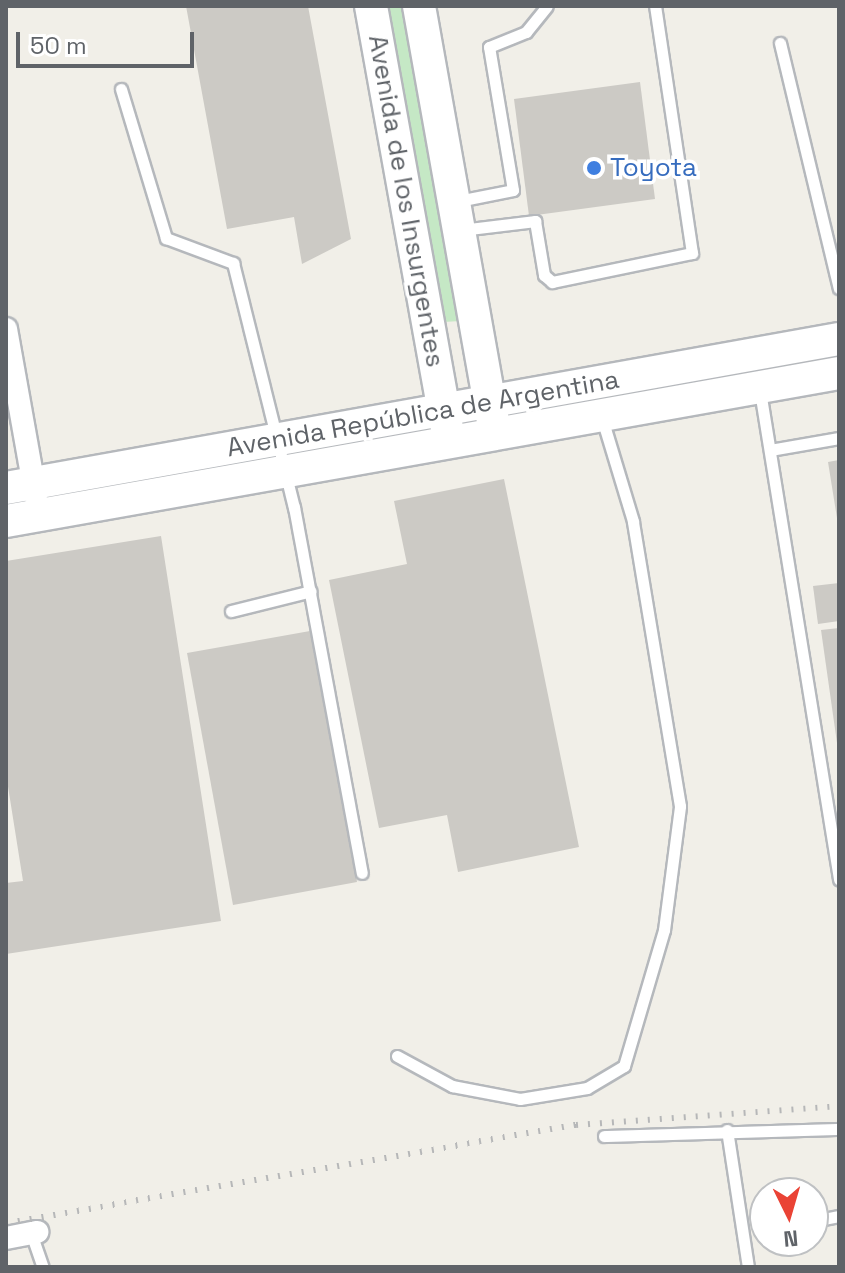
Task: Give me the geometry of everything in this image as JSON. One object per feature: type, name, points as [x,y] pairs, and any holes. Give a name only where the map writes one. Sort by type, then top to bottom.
[{"type":"main road","name":"Avenida de los Insurgentes","points":[[371,6],[450,442]]},
{"type":"main road","name":"Avenida de los Insurgentes","points":[[419,6],[495,434]]},
{"type":"main road","name":"Avenida República de Argentina","points":[[20,486],[839,339]]},
{"type":"main road","name":"Avenida República de Argentina","points":[[6,521],[839,373]]},
{"type":"street","points":[[6,329],[20,486],[39,515]]},
{"type":"street","points":[[6,1238],[34,1233]]},
{"type":"lane","points":[[456,216],[513,190],[489,47],[493,39],[526,32],[547,6]]},
{"type":"lane","points":[[456,216],[535,221],[544,275],[552,282],[692,253],[655,6]]},
{"type":"lane","points":[[780,43],[839,288]]},
{"type":"lane","points":[[121,89],[166,238],[233,263],[311,591],[362,873]]},
{"type":"lane","points":[[759,387],[839,880]]},
{"type":"lane","points":[[397,1056],[452,1086],[520,1099],[587,1088],[624,1066],[664,930],[680,806],[633,521],[602,415]]},
{"type":"lane","points":[[770,450],[839,438]]},
{"type":"lane","points":[[231,611],[311,591]]},
{"type":"lane","points":[[604,1136],[839,1129]]},
{"type":"lane","points":[[727,1130],[748,1267]]},
{"type":"lane","points":[[34,1233],[43,1267]]},
{"type":"green space","points":[[386,6],[402,6],[461,321],[443,322]]},
{"type":"building","points":[[186,6],[308,6],[351,239],[302,264],[294,217],[227,229]]},
{"type":"building","points":[[640,82],[655,199],[529,216],[514,99]]},
{"type":"building","points":[[839,460],[839,518],[837,518],[828,462]]},
{"type":"building","points":[[504,479],[579,847],[458,872],[447,815],[379,828],[329,580],[407,564],[394,501]]},
{"type":"building","points":[[161,536],[221,921],[6,954],[6,883],[23,881],[6,774],[6,561]]},
{"type":"building","points":[[839,583],[839,621],[818,624],[813,586]]},
{"type":"building","points":[[839,628],[839,743],[837,743],[821,630]]},
{"type":"building","points":[[310,631],[357,882],[233,905],[187,653]]},
{"type":"railway","points":[[6,1223],[576,1125],[839,1106]]},
{"type":"place","name":"Toyota","points":[[594,168]]}]
